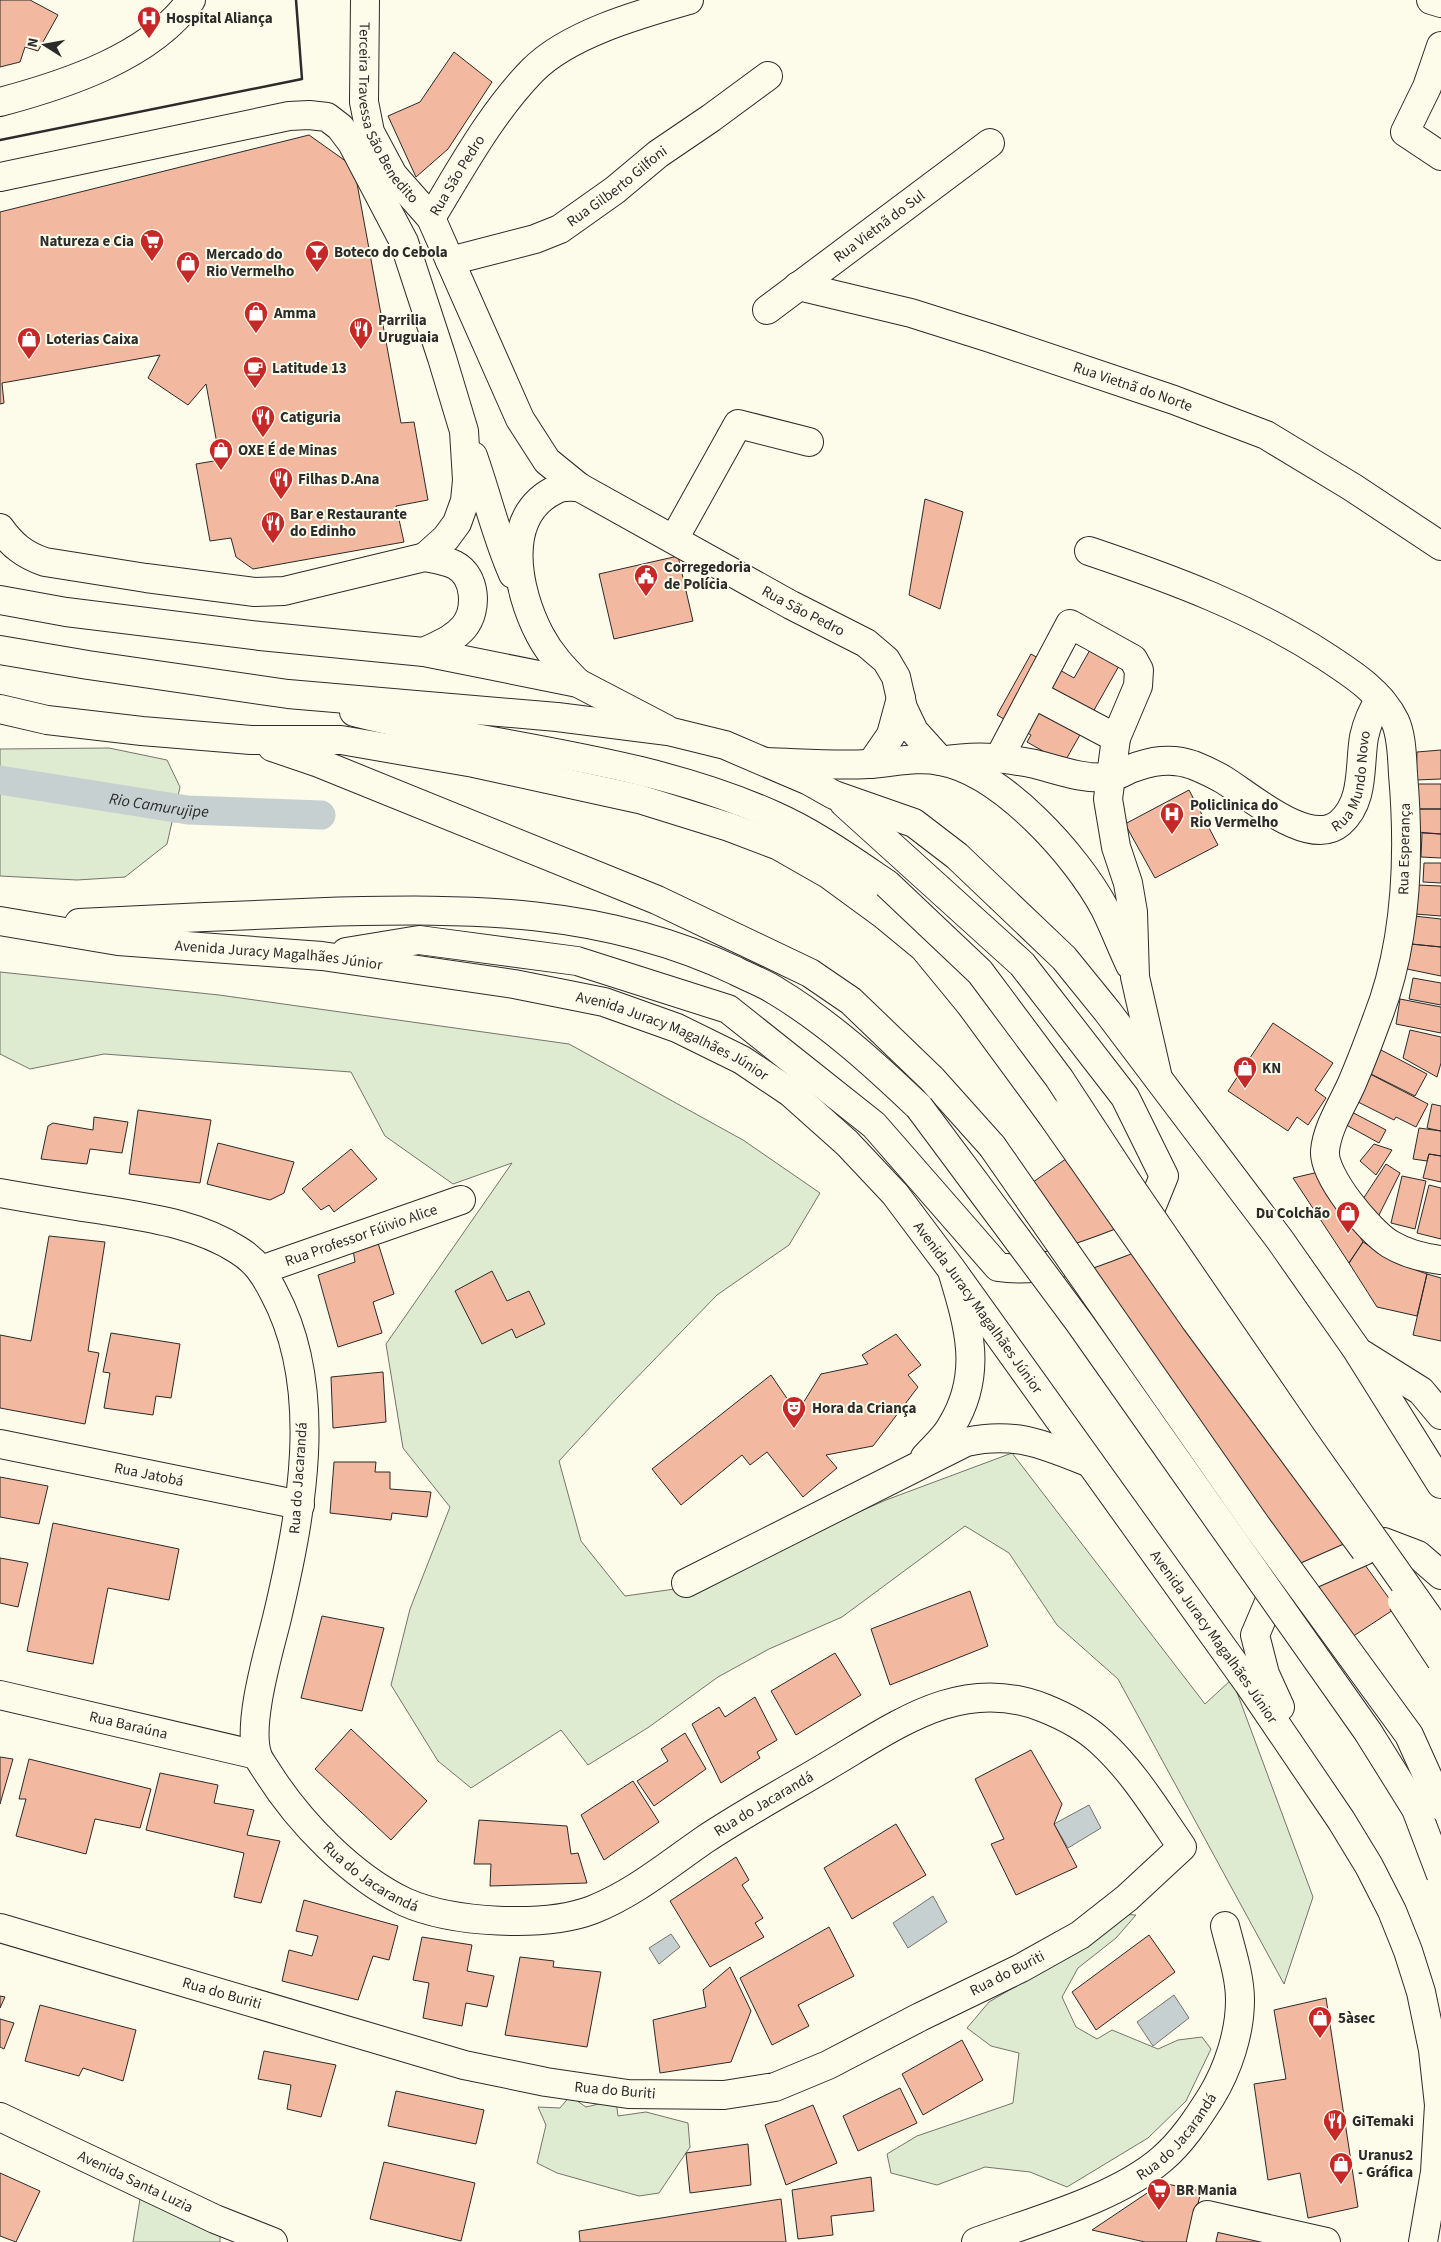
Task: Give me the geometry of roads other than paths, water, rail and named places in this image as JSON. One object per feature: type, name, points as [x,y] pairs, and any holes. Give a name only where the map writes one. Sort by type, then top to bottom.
[{"type":"street","points":[[0,102],[74,79],[116,60],[161,32],[191,0]]},
{"type":"street","name":"Terceira Travessa São Benedito","points":[[364,0],[364,102],[370,132],[393,174],[431,218]]},
{"type":"street","name":"Rua São Pedro","points":[[689,0],[608,26],[568,45],[533,70],[504,105],[431,218],[520,418],[547,461],[580,487],[791,605],[866,643],[886,660],[896,677],[906,718],[914,731],[941,761]]},
{"type":"street","points":[[1431,0],[1441,3]]},
{"type":"street","points":[[1441,46],[1427,87],[1405,132],[1441,156]]},
{"type":"street","name":"Rua Gilberto Gilfoni","points":[[450,261],[535,239],[560,229],[615,190],[658,154],[768,76]]},
{"type":"street","points":[[0,177],[289,116],[310,115],[327,117],[340,127],[352,143],[404,242],[464,431],[488,497],[507,562],[540,634],[555,660],[578,683]]},
{"type":"street","name":"Rua Vietnã do Sul","points":[[767,310],[990,143]]},
{"type":"street","name":"Rua Vietnã do Norte","points":[[798,286],[911,313],[990,338],[1174,400],[1266,435],[1344,482],[1441,546]]},
{"type":"street","points":[[674,539],[738,424],[809,442]]},
{"type":"street","points":[[425,557],[446,538],[457,523],[466,500],[467,480],[464,431]]},
{"type":"street","points":[[524,598],[518,558],[519,534],[528,514],[542,498],[558,488],[580,487]]},
{"type":"street","points":[[0,528],[17,548],[29,556],[45,562],[138,577],[255,592],[284,591],[425,557],[442,559],[457,565],[467,576],[473,591],[473,609],[464,626],[450,639],[424,652]]},
{"type":"street","name":"Rua Esperança","points":[[1089,551],[1161,575],[1245,610],[1277,626],[1356,676],[1380,699],[1396,722],[1401,752],[1407,844],[1406,882],[1390,976],[1378,1016],[1352,1084],[1330,1130],[1324,1152],[1328,1168],[1339,1187],[1377,1234],[1405,1252],[1441,1260]]},
{"type":"street","points":[[1,599],[66,612],[260,636],[424,652],[578,683],[668,731]]},
{"type":"street","points":[[999,758],[1070,624],[1133,659],[1139,670],[1138,686],[1116,738],[1108,799],[1110,823],[1128,883],[1133,912],[1135,977]]},
{"type":"street","points":[[0,650],[88,665],[288,694],[566,718],[668,731],[725,745],[766,762],[834,795],[914,823],[957,856],[1064,958],[1158,1078],[1280,1240],[1357,1350],[1441,1484]]},
{"type":"street","points":[[288,694],[401,724],[617,766],[710,790],[809,832],[887,884],[980,972],[1059,1078],[1181,1261],[1441,1635]]},
{"type":"street","points":[[1033,694],[1116,738]]},
{"type":"street","points":[[871,764],[891,735],[901,698]]},
{"type":"street","name":"Rua Mundo Novo","points":[[1110,777],[1142,764],[1163,759],[1190,764],[1221,778],[1297,826],[1312,830],[1329,830],[1340,823],[1349,812],[1359,789],[1364,738],[1370,716],[1380,699]]},
{"type":"street","points":[[0,709],[47,720],[251,740],[341,740],[474,764],[639,798],[779,846],[828,874],[884,914],[924,948],[1004,1050],[1195,1320],[1309,1472],[1441,1660]]},
{"type":"street","points":[[251,740],[319,763],[657,900],[810,973],[851,1001],[932,1079],[992,1146],[1256,1525],[1409,1735],[1441,1806]]},
{"type":"street","points":[[766,762],[871,764],[918,759],[941,761],[971,756],[999,758],[1070,773],[1110,777]]},
{"type":"street","points":[[941,761],[973,773],[997,788],[1040,823],[1077,866],[1105,908],[1135,977],[1158,1078]]},
{"type":"street","points":[[322,956],[419,940],[577,960],[728,1009],[874,1125],[998,1267],[1036,1269],[1089,1254],[1140,1235],[1164,1176],[1125,1097],[1022,964],[834,795]]},
{"type":"street","name":"Avenida Juracy Magalhães Júnior","points":[[35,925],[246,914],[479,911],[551,917],[633,932],[701,955],[776,991],[862,1052],[919,1107],[1079,1322],[1368,1732],[1416,1809],[1441,1875]]},
{"type":"street","name":"Avenida Juracy Magalhães Júnior","points":[[0,921],[35,925],[118,941],[322,956],[514,984],[604,1002],[677,1028],[742,1060],[791,1094],[847,1142],[896,1194],[1238,1667],[1364,1859],[1392,1912],[1408,1951],[1421,1992],[1433,2050],[1439,2105],[1435,2172],[1423,2242]]},
{"type":"street","name":"Rua do Jacarandá","points":[[0,1193],[177,1222],[240,1251],[262,1270],[281,1307],[295,1343],[302,1380],[303,1444],[300,1505],[291,1557],[260,1689],[256,1724],[257,1755],[282,1794],[329,1847],[365,1877],[405,1902],[450,1915],[491,1920],[542,1919],[585,1912],[619,1898],[710,1836],[889,1728],[929,1708],[972,1697],[1002,1696],[1036,1705],[1066,1717],[1099,1740],[1132,1775],[1182,1847]]},
{"type":"street","name":"Rua Professor Fúivio Alice","points":[[262,1270],[460,1200]]},
{"type":"street","points":[[917,1466],[952,1427],[965,1401],[972,1374],[966,1316],[952,1270]]},
{"type":"street","points":[[1357,1350],[1431,1393],[1441,1415]]},
{"type":"street","points":[[686,1583],[966,1442],[988,1437],[1039,1442],[1090,1464]]},
{"type":"street","name":"Rua Jatobá","points":[[0,1444],[300,1505]]},
{"type":"street","points":[[1313,1779],[1265,1674],[1256,1634],[1272,1595],[1296,1581],[1384,1542],[1418,1555],[1441,1575]]},
{"type":"street","name":"Rua Baraúna","points":[[0,1695],[257,1755]]},
{"type":"street","name":"Rua do Buriti","points":[[0,1928],[464,2065],[546,2082],[628,2094],[724,2095],[775,2087],[828,2065],[920,2017],[1021,1968],[1080,1935],[1127,1898],[1182,1847]]},
{"type":"street","name":"Rua do Jacarandá","points":[[976,2242],[1084,2203],[1124,2184],[1162,2159],[1196,2121],[1220,2082],[1236,2039],[1240,2000],[1225,1926]]},
{"type":"street","name":"Avenida Santa Luzia","points":[[0,2117],[215,2218],[273,2242]]},
{"type":"street","points":[[1201,2242],[1207,2214],[1326,2242]]},
{"type":"waterway","name":"Rio Camurujipe","points":[[0,780],[188,810],[321,815]]},
{"type":"place","name":"Hospital Aliança","points":[[149,39]]},
{"type":"place","name":"Natureza e Cia","points":[[152,262]]},
{"type":"place","name":"Boteco do Cebola","points":[[317,273]]},
{"type":"place","name":"Mercado do Rio Vermelho","points":[[188,284]]},
{"type":"place","name":"Amma","points":[[256,334]]},
{"type":"place","name":"Parrilia Uruguaia","points":[[361,350]]},
{"type":"place","name":"Loterias Caixa","points":[[29,360]]},
{"type":"place","name":"Latitude 13","points":[[255,389]]},
{"type":"place","name":"Catiguria","points":[[263,438]]},
{"type":"place","name":"OXE É de Minas","points":[[221,471]]},
{"type":"place","name":"Filhas D.Ana","points":[[281,500]]},
{"type":"place","name":"Bar e Restaurante do Edinho","points":[[273,544]]},
{"type":"place","name":"Corregedoria de Polícia","points":[[646,597]]},
{"type":"place","name":"Policlinica do Rio Vermelho","points":[[1172,835]]},
{"type":"place","name":"KN","points":[[1245,1089]]},
{"type":"place","name":"Du Colchão","points":[[1348,1234]]},
{"type":"place","name":"Hora da Criança","points":[[794,1429]]},
{"type":"place","name":"5àsec","points":[[1320,2039]]},
{"type":"place","name":"GiTemaki","points":[[1335,2142]]},
{"type":"place","name":"Uranus2 - Gráfica","points":[[1341,2185]]},
{"type":"place","name":"BR Mania","points":[[1159,2211]]}]
